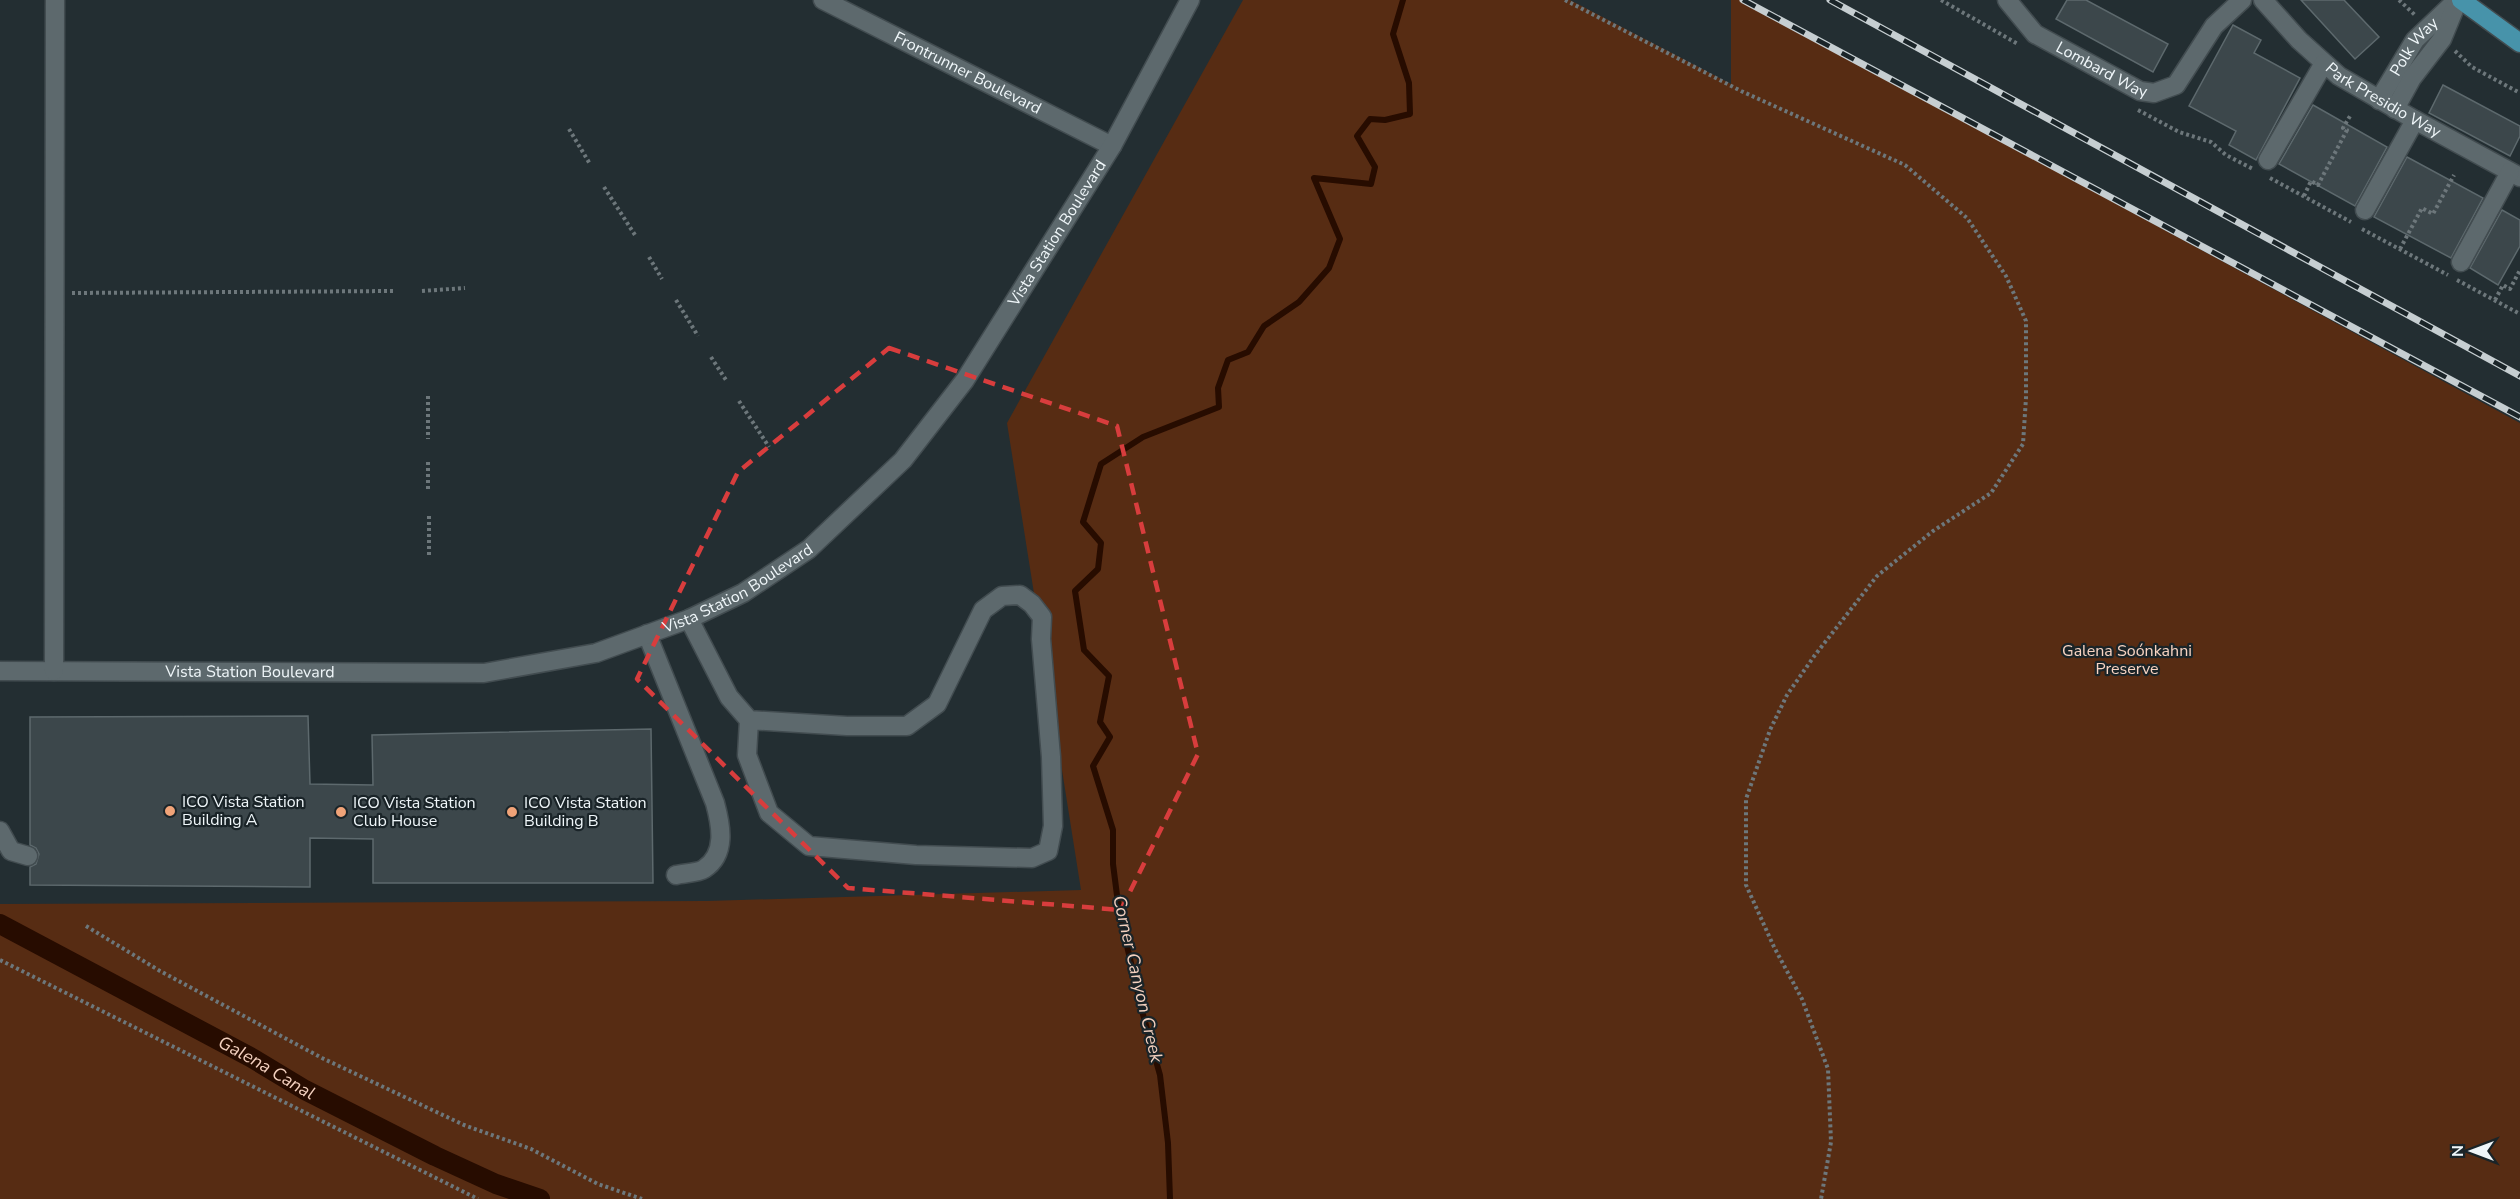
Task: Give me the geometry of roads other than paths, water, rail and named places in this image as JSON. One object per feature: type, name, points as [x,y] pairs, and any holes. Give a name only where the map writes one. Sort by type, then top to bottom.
[{"type":"main road","points":[[2459,0],[2520,43]]},
{"type":"street","points":[[54,671],[55,0]]},
{"type":"street","name":"Frontrunner Boulevard","points":[[823,0],[1112,146]]},
{"type":"street","name":"Vista Station Boulevard","points":[[0,671],[483,673],[596,653],[689,619],[743,593],[809,549],[903,460],[965,380],[1112,146],[1190,0]]},
{"type":"street","name":"Lombard Way","points":[[2007,0],[2030,29],[2042,38],[2140,91],[2154,93],[2176,85],[2214,26],[2242,0]]},
{"type":"street","name":"Park Presidio Way","points":[[2263,0],[2299,40],[2357,88],[2515,175]]},
{"type":"street","name":"Polk Way","points":[[2387,104],[2415,40],[2459,0]]},
{"type":"street","points":[[2263,169],[2324,63]]},
{"type":"street","points":[[2360,220],[2415,120]]},
{"type":"street","points":[[2462,262],[2515,175]]},
{"type":"street","points":[[689,619],[729,697],[749,720],[747,755],[769,813],[809,846],[916,855],[1032,858],[1048,851],[1053,826],[1052,780],[1041,639],[1042,617],[1032,603],[1020,595],[1002,596],[983,610],[937,704],[907,726],[848,726],[749,720]]},
{"type":"street","points":[[647,634],[715,803],[720,822],[722,840],[713,859],[704,870],[676,875]]},
{"type":"street","points":[[0,831],[11,851],[28,856]]},
{"type":"waterway","name":"Corner Canyon Creek","points":[[1170,1199],[1168,1143],[1160,1075],[1142,1011],[1119,911],[1113,864],[1113,830],[1093,766],[1110,737],[1100,722],[1109,676],[1084,650],[1075,591],[1098,569],[1101,543],[1083,522],[1101,464],[1143,437],[1219,407],[1218,388],[1228,360],[1248,352],[1264,326],[1299,302],[1329,268],[1340,239],[1314,178],[1371,184],[1375,167],[1357,136],[1370,119],[1385,120],[1410,114],[1409,83],[1393,34],[1403,0]]},
{"type":"waterway","name":"Galena Canal","points":[[0,924],[252,1058],[305,1090],[435,1156],[496,1184],[540,1199]]},
{"type":"railway","points":[[1743,0],[2520,417]]},
{"type":"railway","points":[[1830,0],[2520,376]]},
{"type":"place","name":"ICO Vista Station Building A","points":[[170,811]]},
{"type":"place","name":"ICO Vista Station Club House","points":[[341,812]]},
{"type":"place","name":"ICO Vista Station Building B","points":[[512,812]]},
{"type":"park label","name":"Galena Soónkahni Preserve","points":[[2127,660]]}]
